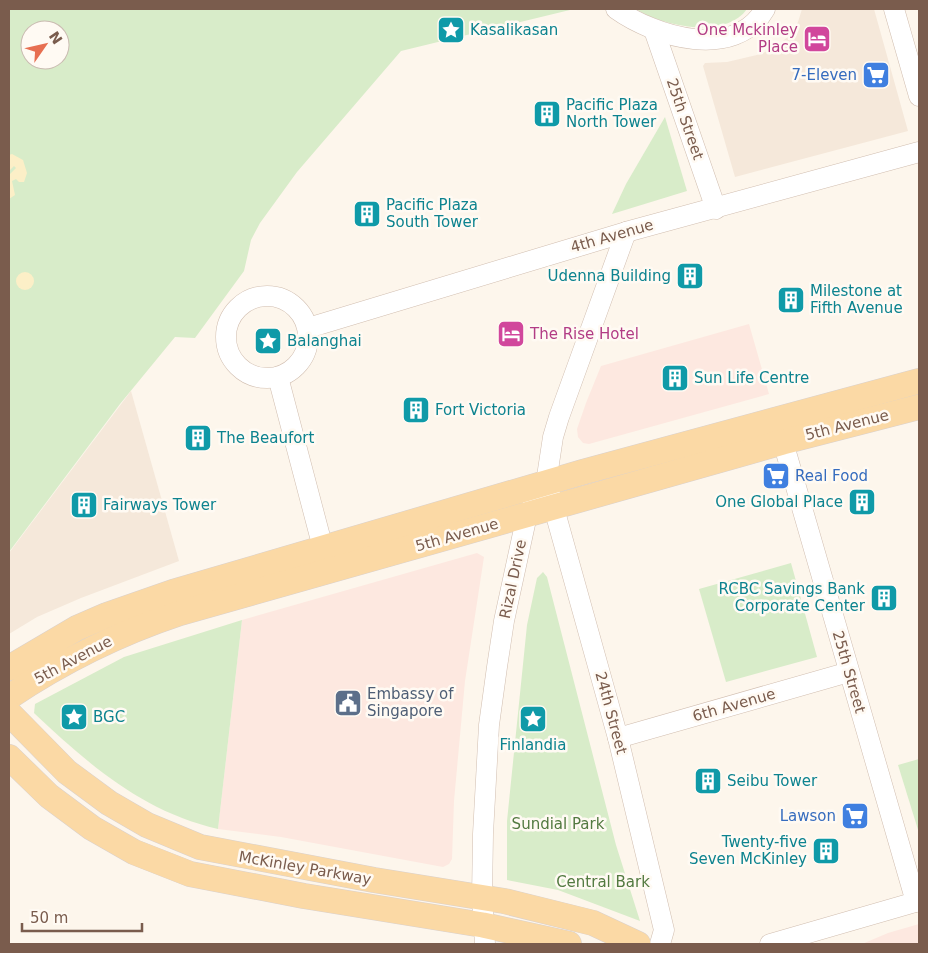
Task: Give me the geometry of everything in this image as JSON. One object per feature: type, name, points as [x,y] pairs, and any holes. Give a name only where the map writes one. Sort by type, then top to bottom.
[{"type":"main road","name":"5th Avenue","points":[[9,668],[77,628],[107,615],[173,592],[546,483],[919,381]]},
{"type":"main road","name":"5th Avenue","points":[[9,697],[52,668],[88,649],[149,623],[783,442],[919,407]]},
{"type":"main road","name":"McKinley Parkway","points":[[9,713],[67,772],[109,803],[147,825],[200,847],[374,880],[482,897],[593,923],[638,944]]},
{"type":"main road","name":"McKinley Parkway","points":[[9,757],[49,796],[92,828],[134,852],[190,874],[484,935],[569,944]]},
{"type":"street","points":[[616,9],[632,20],[654,30],[692,39],[730,36],[747,28],[759,18],[765,9]]},
{"type":"street","points":[[894,9],[919,96]]},
{"type":"street","name":"25th Street","points":[[654,30],[716,209]]},
{"type":"street","name":"4th Avenue","points":[[308,328],[626,232],[716,209],[919,152]]},
{"type":"street","name":"Rizal Drive","points":[[484,935],[482,897],[483,834],[489,724],[504,621],[527,515],[546,483],[553,436],[559,417],[626,232]]},
{"type":"street","points":[[267,296],[280,298],[293,305],[302,315],[308,328],[309,341],[306,353],[299,364],[289,372],[278,377],[264,378],[250,375],[239,367],[231,356],[227,342],[227,328],[232,316],[241,305],[253,298],[267,296]]},
{"type":"street","points":[[278,377],[323,548]]},
{"type":"street","name":"25th Street","points":[[783,442],[918,902]]},
{"type":"street","name":"24th Street","points":[[546,483],[618,738],[664,930],[660,944]]},
{"type":"street","name":"6th Avenue","points":[[618,738],[849,672]]},
{"type":"street","points":[[770,944],[918,902]]},
{"type":"shaded area","name":"One Mckinley Place","points":[[802,9],[874,9],[908,131],[735,177],[703,66],[705,63],[727,62],[761,54],[777,46],[790,35],[798,22]]},
{"type":"shaded area","name":"Sun Life Centre","points":[[749,324],[769,394],[589,444],[583,443],[578,437],[577,429],[601,366]]},
{"type":"shaded area","name":"Fairways Tower","points":[[131,391],[179,561],[81,598],[37,617],[9,634],[9,553]]},
{"type":"shaded area","name":"Embassy of Singapore","points":[[477,553],[484,557],[465,681],[454,801],[452,859],[449,864],[443,867],[281,837],[218,829],[242,620]]},
{"type":"shaded area","points":[[919,924],[919,944],[862,944],[888,933]]},
{"type":"green space","points":[[9,9],[574,9],[401,51],[297,172],[260,223],[251,240],[244,271],[195,338],[175,337],[120,404],[9,552]]},
{"type":"green space","points":[[636,9],[747,9],[737,19],[724,24],[709,27],[693,27],[661,21]]},
{"type":"green space","points":[[665,117],[687,191],[612,214],[626,184]]},
{"type":"green space","points":[[791,563],[817,657],[726,682],[699,589]]},
{"type":"green space","name":"Sundial Park","points":[[543,572],[547,577],[616,845],[640,921],[558,890],[507,880],[507,821],[527,625],[537,578]]},
{"type":"green space","points":[[242,620],[218,829],[165,811],[118,784],[96,768],[34,713],[35,704],[124,657]]},
{"type":"green space","points":[[919,759],[919,833],[898,765]]},
{"type":"sand","points":[[12,154],[23,160],[27,173],[24,182],[19,182],[16,179],[12,181],[15,195],[9,199],[9,175],[16,168],[14,166],[9,171],[9,155]]},
{"type":"sand","points":[[21,272],[29,272],[34,277],[32,288],[21,290],[16,285],[16,277]]},
{"type":"place","name":"Kasalikasan","points":[[451,30]]},
{"type":"place","name":"One Mckinley Place","points":[[817,39]]},
{"type":"place","name":"7-Eleven","points":[[876,75]]},
{"type":"place","name":"Pacific Plaza North Tower","points":[[547,114]]},
{"type":"place","name":"Pacific Plaza South Tower","points":[[367,214]]},
{"type":"place","name":"Udenna Building","points":[[690,276]]},
{"type":"place","name":"Milestone at Fifth Avenue","points":[[791,300]]},
{"type":"place","name":"The Rise Hotel","points":[[511,334]]},
{"type":"place","name":"Balanghai","points":[[268,341]]},
{"type":"place","name":"Sun Life Centre","points":[[675,378]]},
{"type":"place","name":"Fort Victoria","points":[[416,410]]},
{"type":"place","name":"The Beaufort","points":[[198,438]]},
{"type":"place","name":"Real Food","points":[[776,476]]},
{"type":"place","name":"One Global Place","points":[[862,502]]},
{"type":"place","name":"Fairways Tower","points":[[84,505]]},
{"type":"place","name":"RCBC Savings Bank Corporate Center","points":[[884,598]]},
{"type":"place","name":"Embassy of Singapore","points":[[348,703]]},
{"type":"place","name":"BGC","points":[[74,717]]},
{"type":"place","name":"Finlandia","points":[[533,719]]},
{"type":"place","name":"Seibu Tower","points":[[708,781]]},
{"type":"place","name":"Lawson","points":[[855,816]]},
{"type":"place","name":"Twenty-five Seven McKinley","points":[[826,851]]},
{"type":"park label","name":"Central Bark","points":[[603,882]]}]
